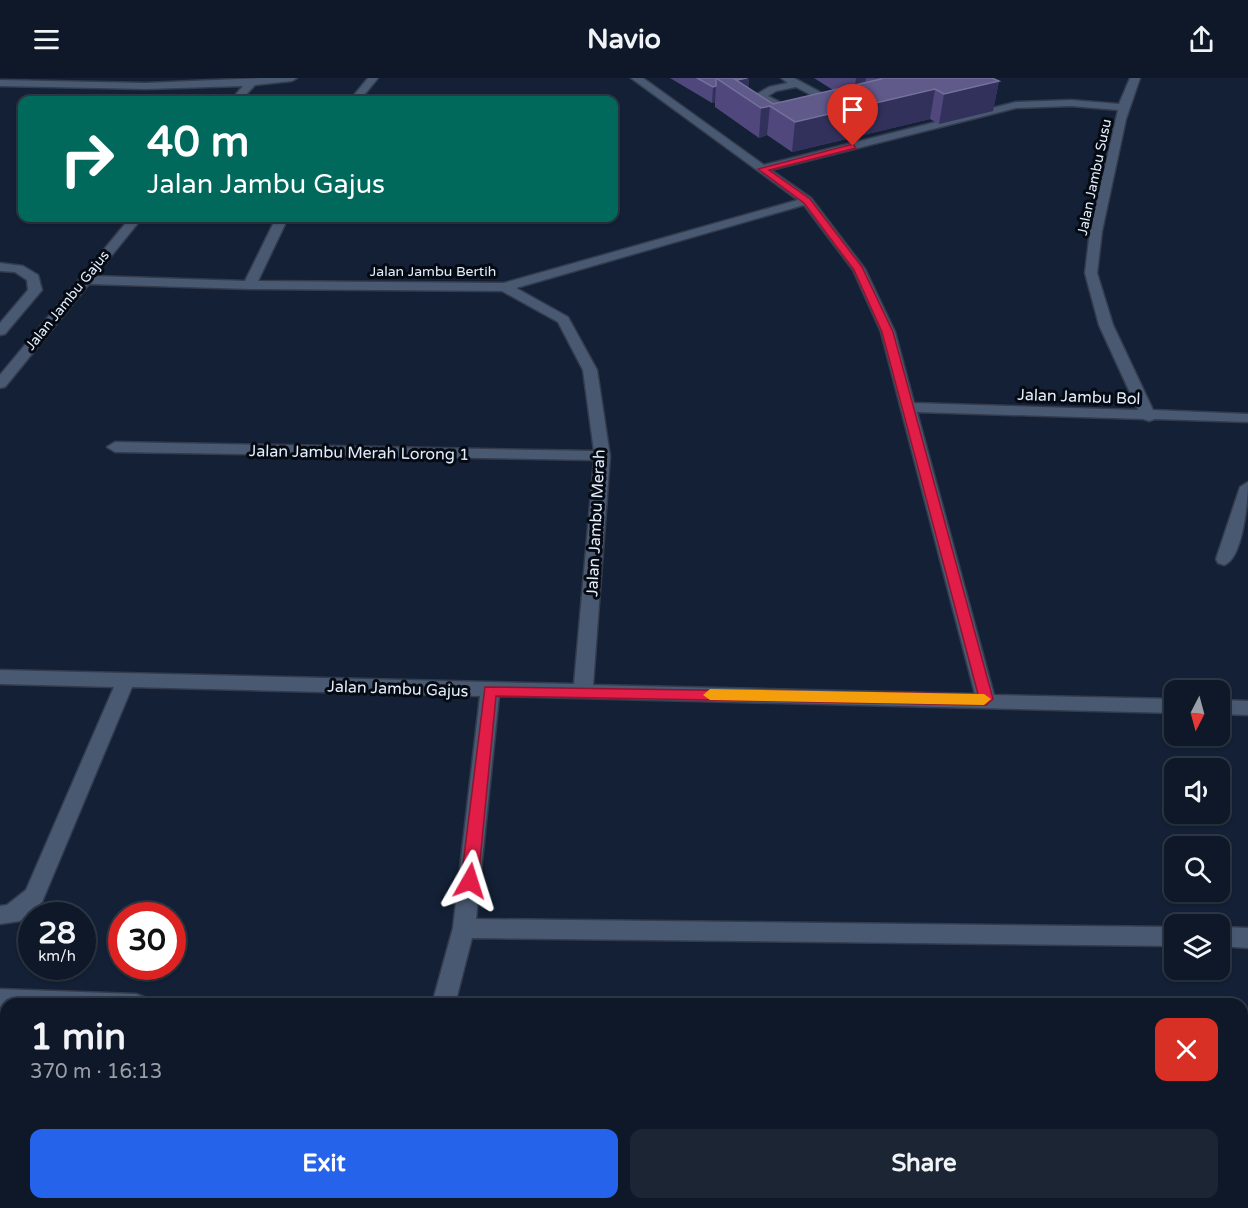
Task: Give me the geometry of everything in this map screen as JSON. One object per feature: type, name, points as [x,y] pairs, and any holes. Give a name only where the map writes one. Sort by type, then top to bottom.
[{"type":"street","points":[[116,87],[124,78]]},
{"type":"street","points":[[0,83],[116,87],[292,78]]},
{"type":"street","points":[[358,96],[373,78]]},
{"type":"street","points":[[636,78],[807,201],[859,269],[888,332],[986,699]]},
{"type":"street","points":[[786,78],[818,95],[818,104],[801,110],[773,107],[761,96],[773,89],[797,84]]},
{"type":"street","name":"Jalan Jambu Susu","points":[[1135,78],[1125,108],[1098,219],[1091,273],[1098,304],[1149,417]]},
{"type":"street","points":[[240,96],[254,80]]},
{"type":"street","points":[[985,99],[1003,109]]},
{"type":"street","points":[[762,169],[1003,109],[1040,102],[1125,108]]},
{"type":"street","name":"Jalan Jambu Bertih","points":[[83,280],[250,285],[505,287],[807,201]]},
{"type":"street","name":"Jalan Jambu Gajus","points":[[0,384],[133,222]]},
{"type":"street","points":[[250,285],[280,222]]},
{"type":"street","points":[[0,267],[18,269],[33,278],[35,290],[0,331]]},
{"type":"street","name":"Jalan Jambu Merah","points":[[505,287],[563,320],[590,370],[602,456],[583,692]]},
{"type":"street","name":"Jalan Jambu Bol","points":[[909,407],[1149,417],[1248,418]]},
{"type":"street","name":"Jalan Jambu Merah Lorong 1","points":[[115,447],[602,456]]},
{"type":"street","points":[[1224,559],[1248,486]]},
{"type":"street","name":"Jalan Jambu Gajus","points":[[0,677],[490,691],[986,699],[1164,706]]},
{"type":"street","points":[[0,915],[12,914],[34,896],[126,680]]},
{"type":"street","points":[[445,998],[465,928],[490,691]]},
{"type":"street","points":[[1230,707],[1248,708]]},
{"type":"street","points":[[465,928],[1164,937]]},
{"type":"street","points":[[1230,937],[1248,938]]},
{"type":"building","points":[[697,78],[716,78],[716,86],[713,87]]},
{"type":"building","points":[[716,78],[733,78],[773,104],[880,78],[992,78],[999,81],[944,94],[935,89],[795,122],[770,106],[761,108]]},
{"type":"slow traffic","points":[[710,695],[984,699]]},
{"type":"route","points":[[470,881],[490,691],[986,699],[888,332],[859,269],[807,201],[762,169],[853,146]]}]
